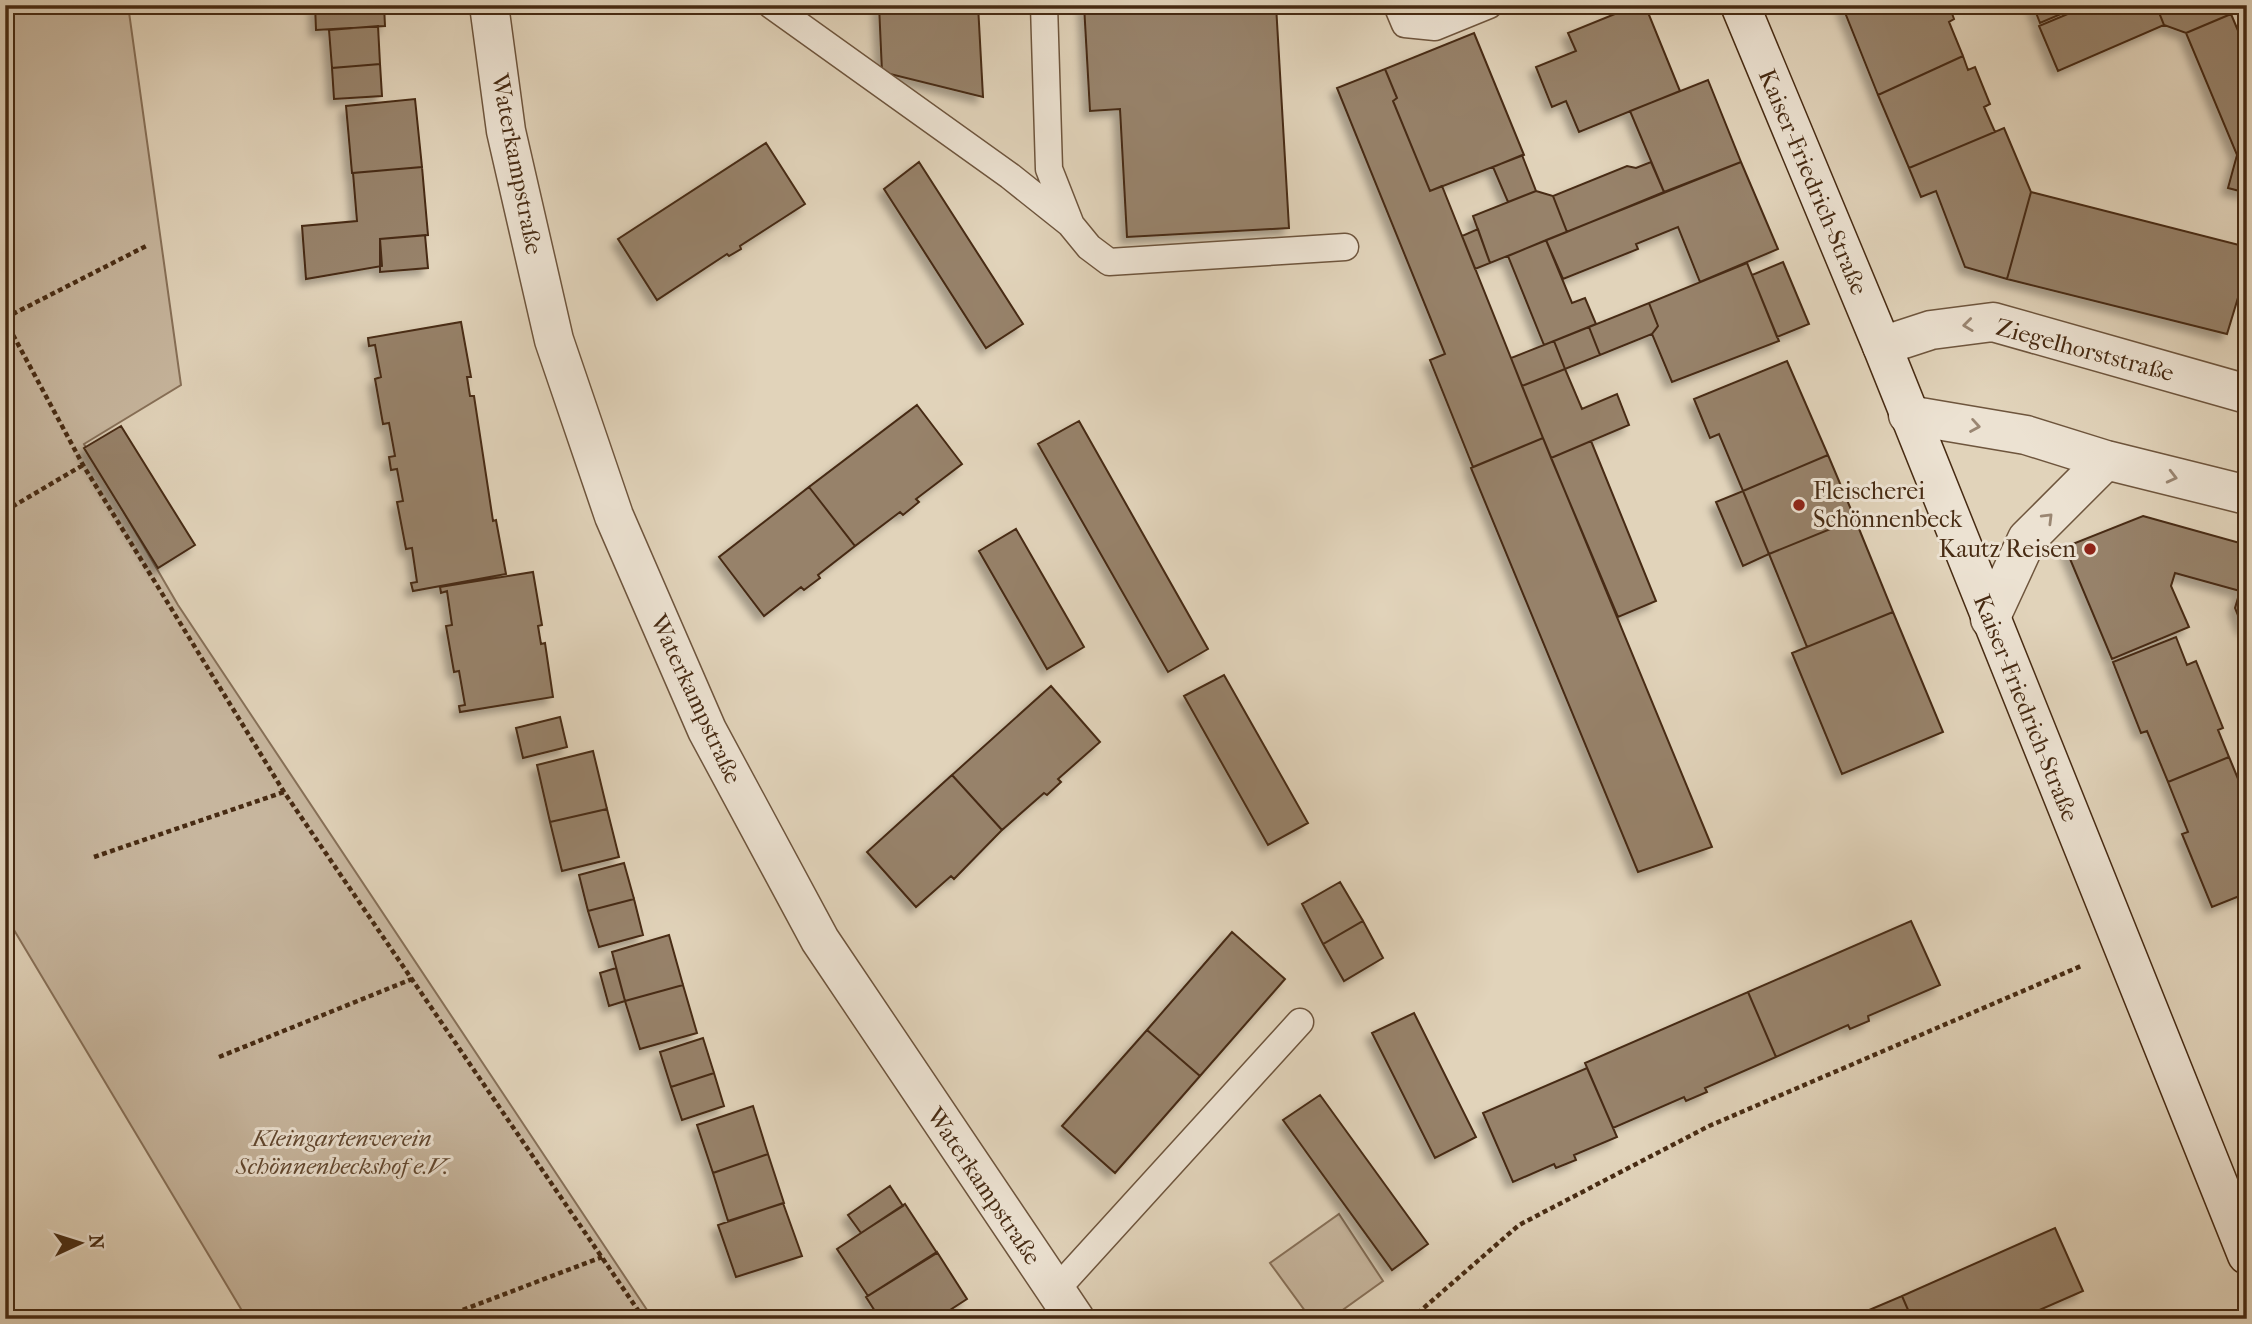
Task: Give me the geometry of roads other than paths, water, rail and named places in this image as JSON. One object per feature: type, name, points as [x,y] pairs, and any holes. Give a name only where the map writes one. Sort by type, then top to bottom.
[{"type":"street","name":"Waterkampstraße","points":[[489,5],[506,131],[554,340],[614,516],[707,730],[820,940],[1065,1305]]},
{"type":"street","name":"Kaiser-Friedrich-Straße","points":[[1740,5],[1882,346],[2247,1255]]},
{"type":"street","name":"Ziegelhorststraße","points":[[1882,346],[1931,330],[1993,322],[2247,394]]},
{"type":"street","points":[[1908,415],[2026,435],[2106,460],[2247,495]]},
{"type":"street","points":[[1990,619],[2028,539],[2106,460]]},
{"type":"lane","points":[[771,5],[1010,176],[1071,225],[1089,247],[1109,262],[1345,247]]},
{"type":"lane","points":[[1044,5],[1049,169],[1071,225]]},
{"type":"lane","points":[[1397,5],[1405,24],[1434,27],[1489,5]]},
{"type":"lane","points":[[1065,1305],[1300,1022]]},
{"type":"place","name":"Fleischerei Schönnenbeck","points":[[1799,505]]},
{"type":"place","name":"Kautz Reisen","points":[[2090,549]]},
{"type":"park label","name":"Kleingartenverein Schönnenbeckshof e.V.","points":[[342,1152]]}]
